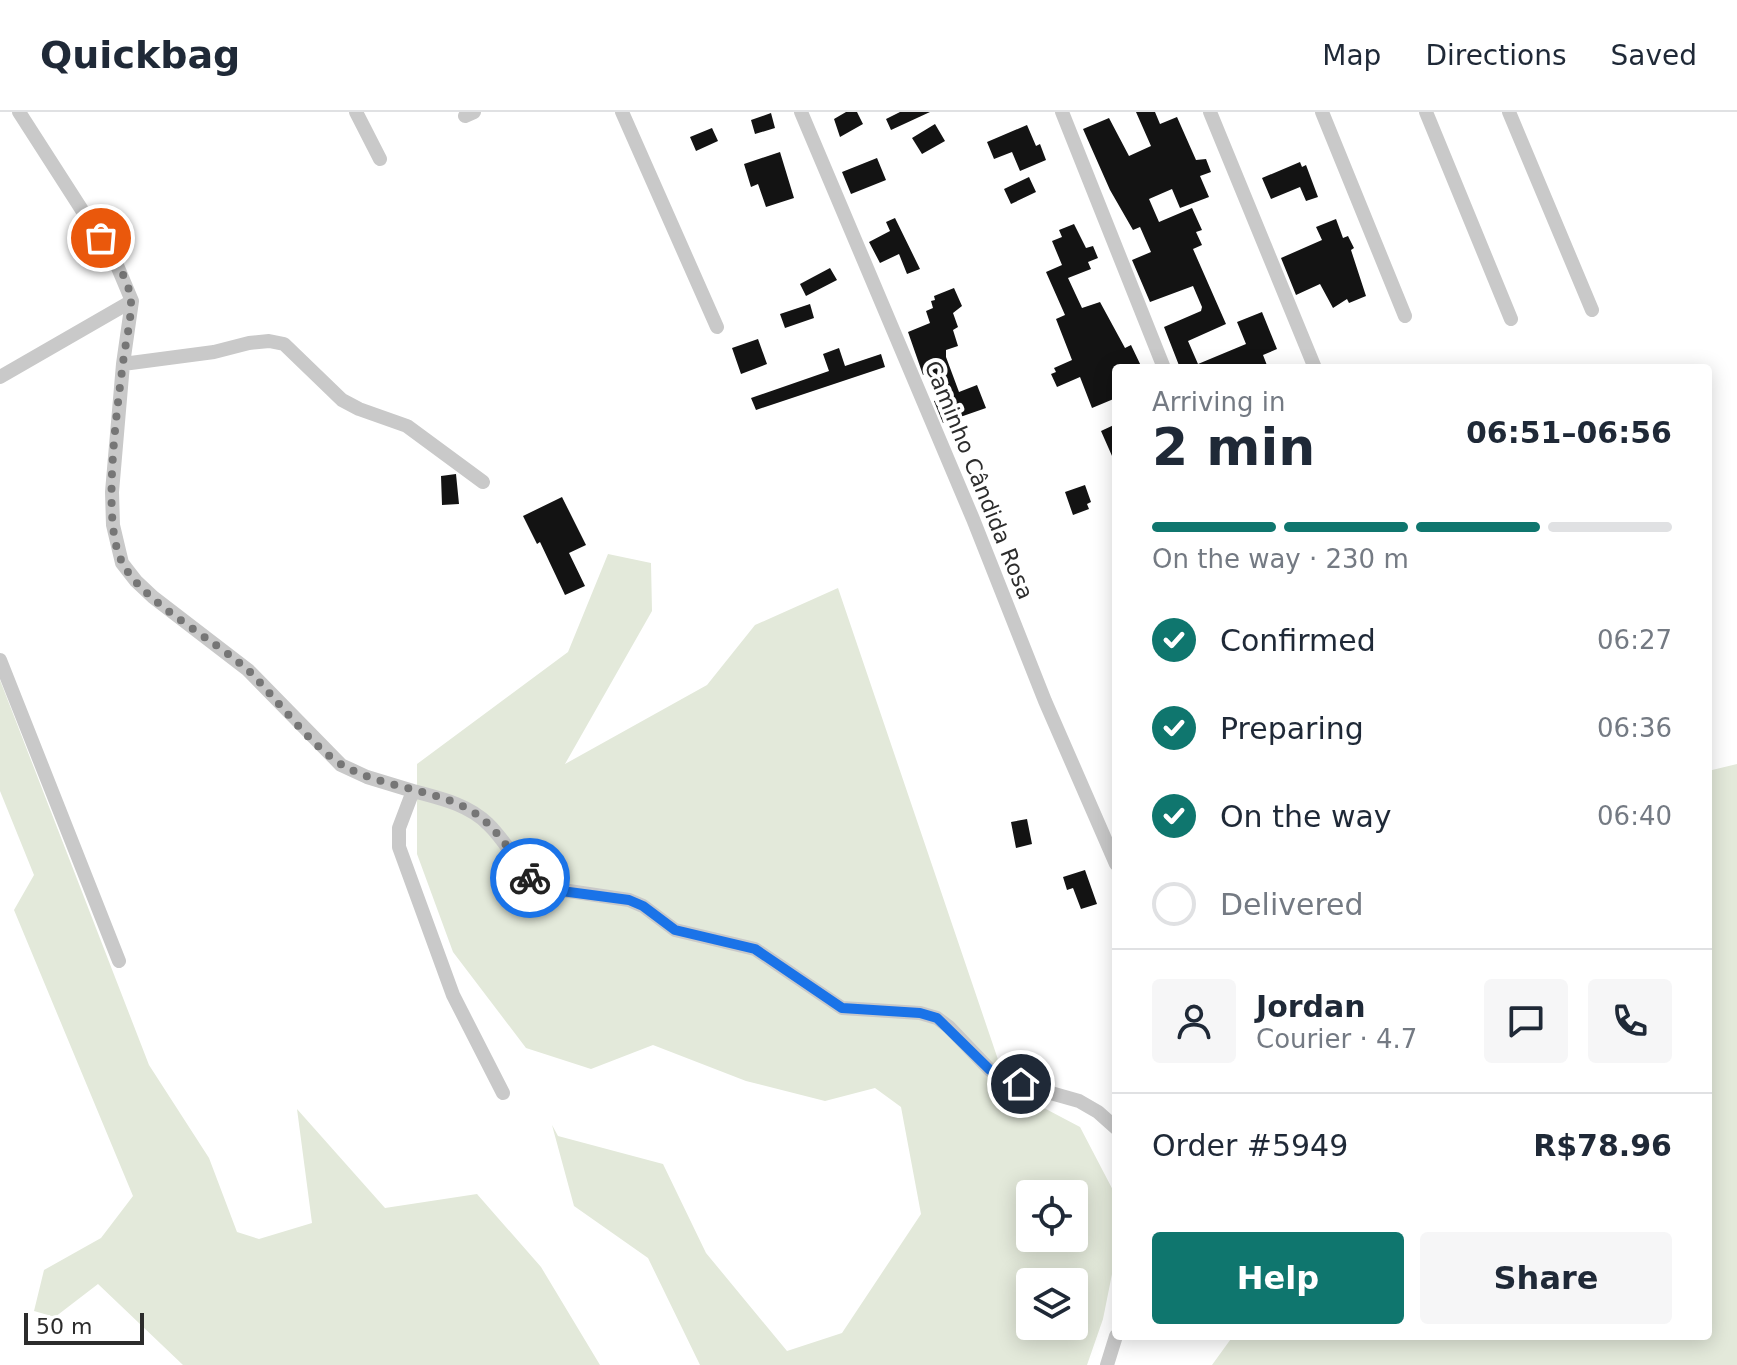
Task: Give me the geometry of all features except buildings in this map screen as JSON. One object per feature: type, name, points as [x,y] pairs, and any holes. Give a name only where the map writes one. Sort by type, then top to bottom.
[{"type":"street","points":[[19,112],[116,263],[132,301],[112,492],[113,525],[122,563],[153,597],[248,670],[341,765],[367,777],[470,810],[489,824],[532,880],[542,887],[629,900],[643,906],[675,930],[755,949],[842,1008],[920,1013],[937,1018],[990,1070],[1005,1080],[1079,1101],[1112,1124]]},
{"type":"street","points":[[356,112],[380,159]]},
{"type":"street","points":[[622,112],[717,327]]},
{"type":"street","name":"Caminho Cândida Rosa","points":[[801,112],[1112,855]]},
{"type":"street","points":[[1062,112],[1162,364]]},
{"type":"street","points":[[1210,112],[1313,364]]},
{"type":"street","points":[[1322,112],[1405,316]]},
{"type":"street","points":[[1426,112],[1511,319]]},
{"type":"street","points":[[1509,112],[1592,310]]},
{"type":"street","points":[[0,377],[132,301]]},
{"type":"street","points":[[123,364],[214,352],[249,343],[269,341],[284,344],[342,400],[407,426],[483,482]]},
{"type":"street","points":[[0,660],[119,961]]},
{"type":"street","points":[[413,791],[399,828],[399,847],[453,995],[503,1093]]},
{"type":"street","points":[[1107,1365],[1115,1340]]},
{"type":"green space","points":[[608,554],[651,563],[652,611],[565,764],[707,685],[755,625],[838,588],[1008,1089],[1080,1127],[1112,1188],[1112,1274],[1103,1319],[1087,1365],[700,1365],[648,1258],[574,1206],[552,1125],[558,1136],[663,1164],[706,1253],[787,1351],[842,1333],[921,1214],[901,1107],[875,1088],[825,1101],[746,1081],[653,1045],[591,1069],[526,1048],[453,952],[417,854],[417,764],[568,652]]},
{"type":"green space","points":[[0,680],[149,1065],[209,1158],[237,1232],[259,1239],[312,1223],[297,1109],[385,1208],[477,1194],[541,1267],[600,1365],[183,1365],[98,1284],[55,1317],[34,1311],[44,1270],[101,1238],[133,1196],[14,910],[34,875],[0,791]]},
{"type":"green space","points":[[1737,764],[1737,1365],[1212,1365],[1230,1340],[1712,1340],[1712,770]]},
{"type":"way so far","points":[[101,238],[116,263],[132,301],[112,492],[113,525],[122,563],[153,597],[248,670],[341,765],[367,777],[470,810],[489,824],[530,878]]},
{"type":"route","points":[[530,878],[542,887],[554,890],[629,900],[643,906],[675,930],[755,949],[828,1002],[842,1008],[920,1013],[937,1018],[990,1070],[1005,1080],[1021,1084]]}]
